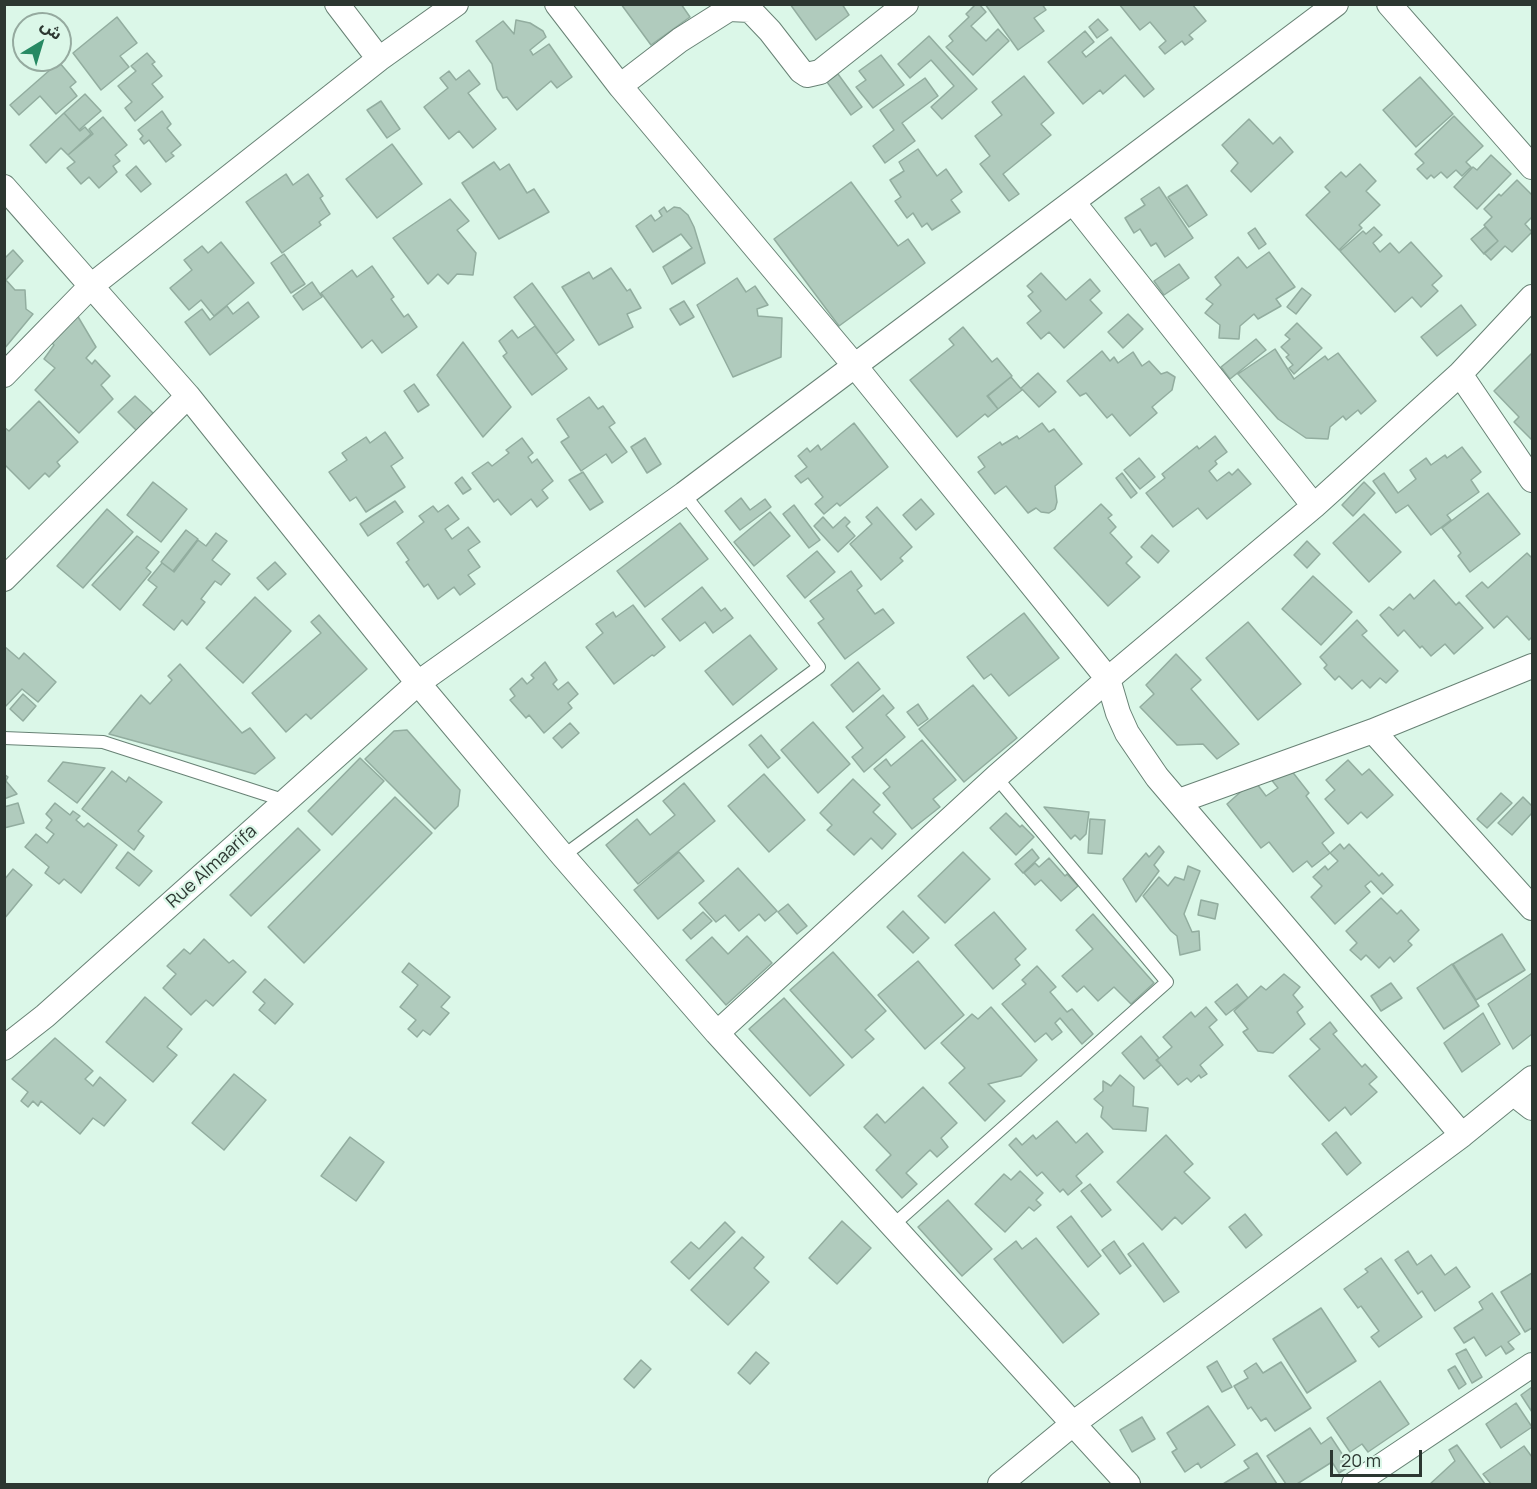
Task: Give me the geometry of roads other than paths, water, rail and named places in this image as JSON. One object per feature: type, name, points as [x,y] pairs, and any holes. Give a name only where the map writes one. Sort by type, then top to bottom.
[{"type":"street","points":[[337,4],[379,59]]},
{"type":"street","points":[[4,375],[60,315],[92,286],[379,59],[456,4]]},
{"type":"street","points":[[556,4],[620,86],[855,366],[1108,679],[1127,733],[1157,777],[1462,1135]]},
{"type":"street","points":[[620,86],[680,40],[729,9],[750,10],[770,31],[801,71],[807,75],[820,72],[906,4]]},
{"type":"street","name":"Rue Almaarifa","points":[[4,1048],[45,1016],[418,683],[684,494],[1336,4]]},
{"type":"street","points":[[1389,4],[1533,167]]},
{"type":"street","points":[[4,187],[188,396],[418,683],[563,856],[717,1033],[1128,1485]]},
{"type":"street","points":[[1073,202],[1314,506]]},
{"type":"street","points":[[717,1033],[996,777],[1108,679],[1314,506],[1460,374],[1533,297]]},
{"type":"street","points":[[1460,374],[1533,480]]},
{"type":"street","points":[[4,579],[188,396]]},
{"type":"street","points":[[1179,801],[1373,731],[1533,666]]},
{"type":"street","points":[[1373,731],[1533,908]]},
{"type":"street","points":[[1000,1485],[1074,1423],[1462,1135],[1523,1101],[1533,1078]]},
{"type":"street","points":[[1354,1485],[1533,1365]]},
{"type":"lane","points":[[563,856],[819,667],[684,494]]},
{"type":"lane","points":[[4,738],[103,742],[286,801]]},
{"type":"lane","points":[[892,1226],[1167,982],[996,777]]}]
